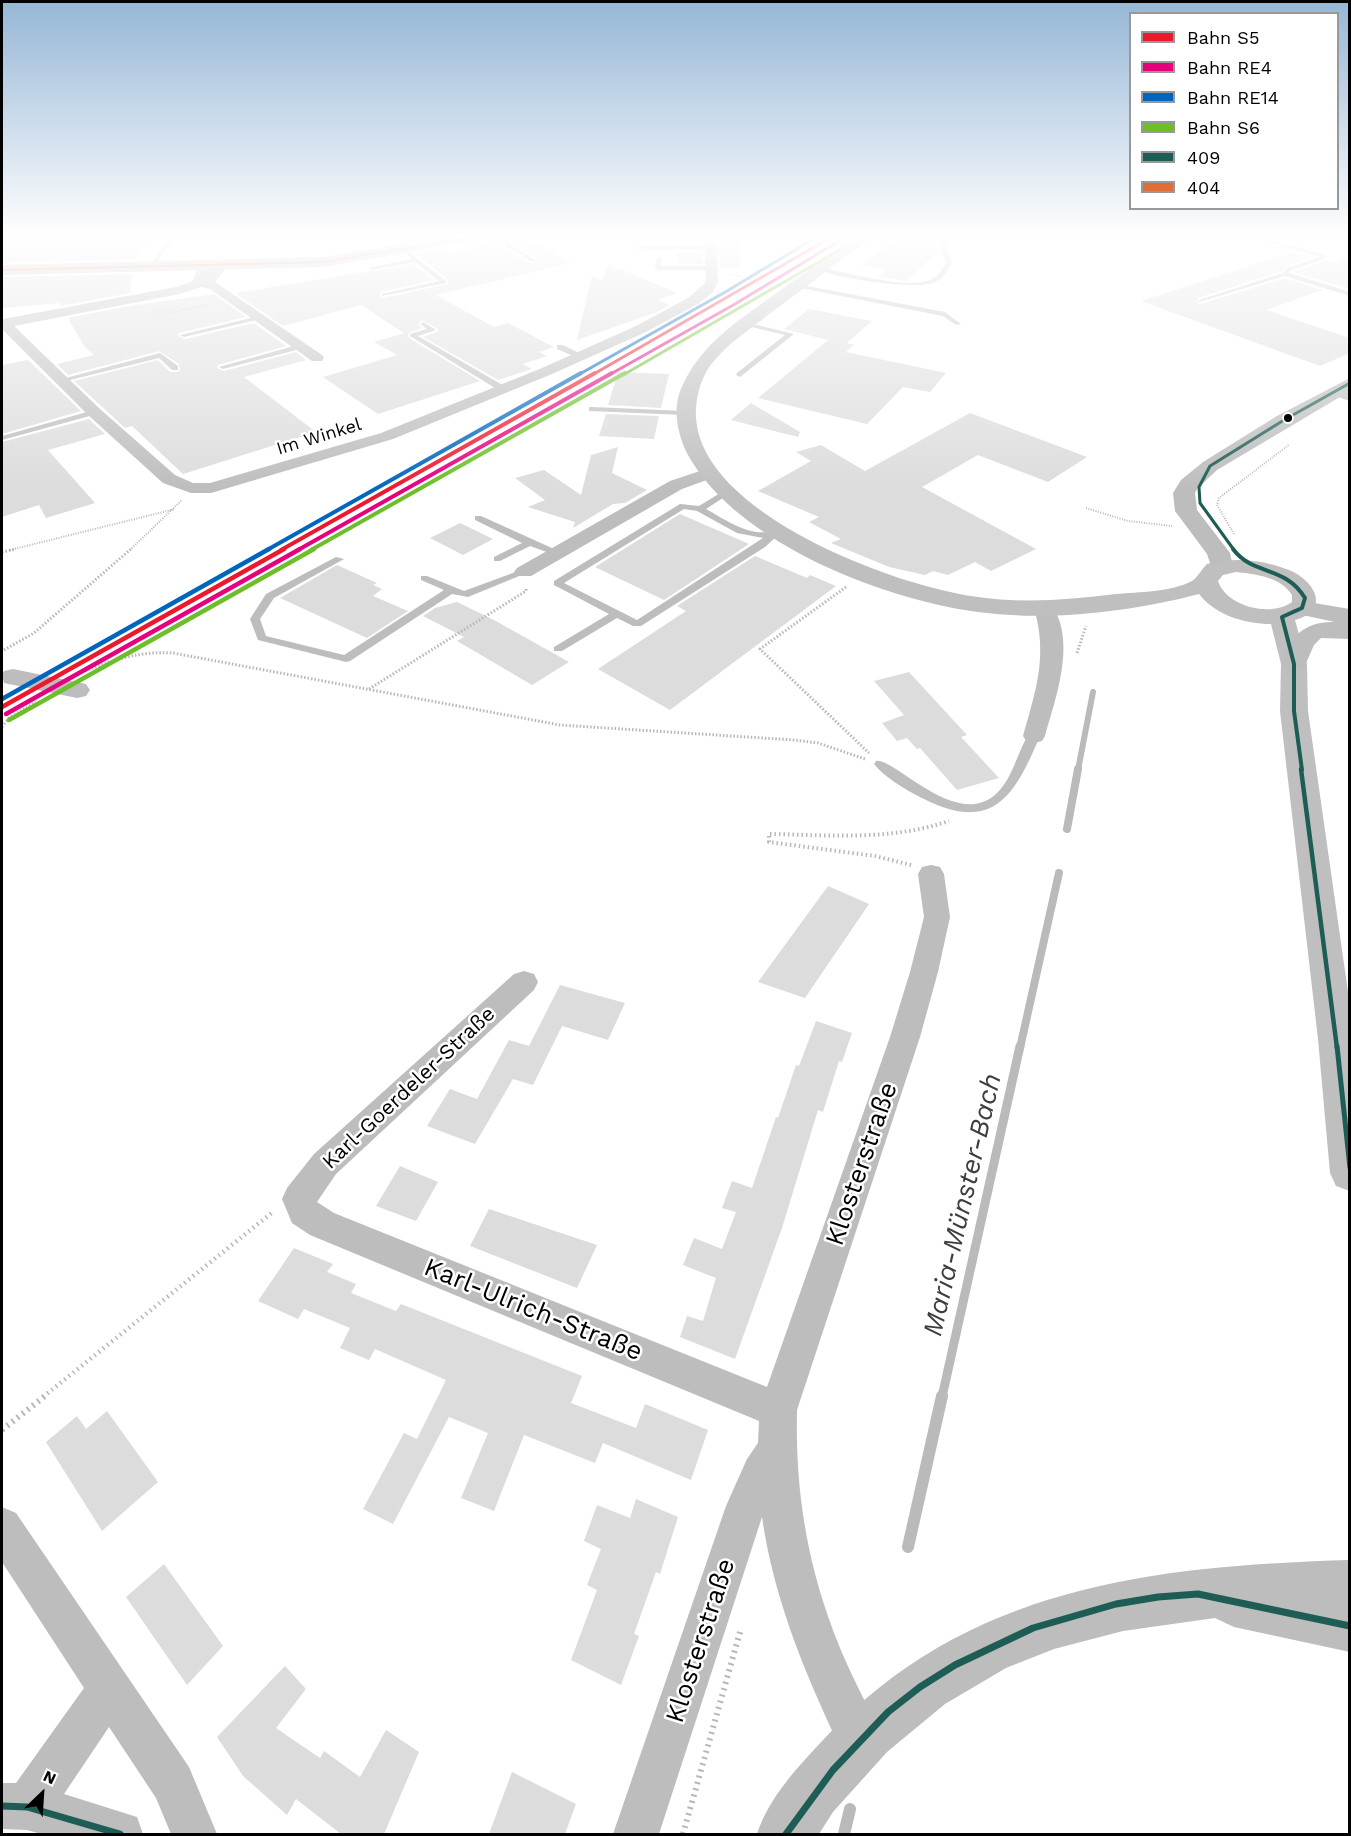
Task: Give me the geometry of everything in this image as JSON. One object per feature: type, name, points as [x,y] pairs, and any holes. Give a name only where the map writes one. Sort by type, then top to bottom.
[{"type":"main road","points":[[750,321],[706,357],[688,387],[685,414],[693,443],[709,473],[773,535],[864,574],[944,598],[992,606],[1044,608],[1126,601],[1182,593],[1214,576],[1254,566]]},
{"type":"main road","points":[[1294,711],[1262,629],[1208,591],[1214,576],[1218,553],[1186,511],[1184,494],[1189,485],[1205,469],[1344,390]]},
{"type":"main road","points":[[1205,469],[1200,487],[1200,503],[1236,553],[1254,566],[1286,577],[1297,585],[1294,711],[1336,1039],[1350,1173]]},
{"type":"main road","points":[[1126,601],[1234,609],[1350,604]]},
{"type":"main road","points":[[1296,606],[1350,617]]},
{"type":"main road","points":[[1294,664],[1300,643],[1308,635],[1329,629],[1350,631]]},
{"type":"main road","points":[[7,687],[81,680]]},
{"type":"main road","points":[[7,687],[44,703]]},
{"type":"main road","points":[[786,1834],[812,1793],[860,1740],[905,1699],[933,1679],[1011,1637],[1067,1618],[1136,1601],[1262,1587],[1350,1586]]},
{"type":"main road","points":[[1200,1594],[1350,1626]]},
{"type":"street","points":[[2,324],[19,321]]},
{"type":"street","points":[[263,321],[317,358]]},
{"type":"street","name":"Im Winkel","points":[[2,324],[94,412],[172,482],[191,488],[211,488],[387,436],[581,356],[655,321]]},
{"type":"street","points":[[524,572],[676,485],[709,473]]},
{"type":"street","points":[[1034,736],[1054,650],[1051,629],[1044,608]]},
{"type":"street","name":"Klosterstraße","points":[[860,1740],[815,1644],[796,1581],[777,1492],[775,1451],[778,1410],[901,1048],[924,972],[937,916],[931,874]]},
{"type":"street","name":"Karl-Goerdeler-Straße","points":[[299,1199],[325,1164],[524,982]]},
{"type":"street","name":"Karl-Ulrich-Straße","points":[[299,1199],[304,1212],[322,1224],[778,1410]]},
{"type":"street","name":"Klosterstraße","points":[[636,1834],[746,1506],[756,1482],[775,1451]]},
{"type":"street","points":[[2,1527],[173,1783],[194,1834]]},
{"type":"street","points":[[110,1688],[14,1806],[120,1834]]},
{"type":"lane","points":[[184,335],[247,321]]},
{"type":"lane","points":[[953,321],[957,324]]},
{"type":"lane","points":[[423,324],[433,330],[412,335],[503,389]]},
{"type":"lane","points":[[740,375],[790,334],[745,324]]},
{"type":"lane","points":[[223,367],[301,346]]},
{"type":"lane","points":[[560,347],[581,356]]},
{"type":"lane","points":[[62,380],[160,355],[175,368]]},
{"type":"lane","points":[[592,409],[685,414]]},
{"type":"lane","points":[[2,438],[94,412]]},
{"type":"lane","points":[[700,509],[728,492]]},
{"type":"lane","points":[[683,506],[700,509],[740,531],[773,535],[762,545],[637,624],[557,583],[683,506]]},
{"type":"lane","points":[[478,518],[529,543],[558,553]]},
{"type":"lane","points":[[497,559],[529,543]]},
{"type":"lane","points":[[339,560],[270,596],[255,619],[262,638],[346,659],[452,590]]},
{"type":"lane","points":[[424,578],[464,595],[524,572]]},
{"type":"lane","points":[[558,649],[617,614]]},
{"type":"lane","points":[[880,764],[926,795],[943,803],[978,809],[999,799],[1008,789],[1034,736]]},
{"type":"path","points":[[1236,538],[1217,505],[1219,498],[1295,440]]},
{"type":"path","points":[[2,552],[176,508],[112,567],[34,633],[4,650]]},
{"type":"path","points":[[1086,508],[1120,520],[1150,526],[1182,525]]},
{"type":"path","points":[[369,689],[526,591],[524,572]]},
{"type":"path","points":[[864,574],[760,649],[880,764]]},
{"type":"path","points":[[81,680],[128,653],[150,651],[173,653],[454,707],[560,724],[794,740],[841,750],[880,764]]},
{"type":"path","points":[[2,728],[9,718],[44,703]]},
{"type":"path","points":[[931,874],[909,864],[875,856],[769,842],[769,834],[883,834],[918,831],[936,827],[978,809]]},
{"type":"path","points":[[2,1430],[274,1212],[299,1199]]},
{"type":"building","points":[[70,321],[231,321],[179,333],[178,336],[185,339],[254,323],[286,346],[218,365],[217,368],[224,371],[296,352],[306,360],[244,377],[316,432],[183,474],[132,426],[125,428],[74,381],[158,360],[170,372],[178,372],[179,364],[159,351],[68,375],[57,364],[94,355],[84,346]]},
{"type":"building","points":[[275,321],[303,321],[283,326]]},
{"type":"building","points":[[385,321],[421,321],[418,324],[422,328],[408,333],[409,338],[480,381],[378,414],[323,377],[397,355],[374,342],[404,333]]},
{"type":"building","points":[[423,321],[483,321],[494,327],[508,323],[554,347],[539,352],[547,356],[523,364],[532,369],[498,380],[423,337],[437,332],[438,329]]},
{"type":"building","points":[[581,321],[632,321],[577,340]]},
{"type":"building","points":[[794,321],[872,321],[847,343],[854,345],[846,352],[946,373],[930,392],[903,387],[867,424],[758,398],[828,340],[784,329]]},
{"type":"building","points":[[1195,321],[1298,321],[1350,338],[1350,353],[1320,366]]},
{"type":"building","points":[[28,360],[81,411],[2,434],[2,365]]},
{"type":"building","points":[[618,372],[669,374],[661,408],[608,405]]},
{"type":"building","points":[[751,403],[800,432],[798,437],[731,420]]},
{"type":"building","points":[[970,413],[1087,457],[1048,482],[978,455],[922,487],[1036,549],[991,571],[975,562],[948,575],[933,571],[925,575],[889,567],[831,543],[841,539],[809,522],[819,517],[758,491],[811,461],[796,452],[821,445],[865,471]]},
{"type":"building","points":[[606,414],[659,416],[654,439],[599,436]]},
{"type":"building","points":[[89,419],[105,434],[48,450],[95,503],[46,518],[39,505],[2,517],[2,442]]},
{"type":"building","points":[[618,447],[612,473],[647,490],[625,503],[613,504],[573,528],[575,522],[528,507],[545,500],[515,478],[544,470],[581,495],[591,455]]},
{"type":"building","points":[[680,514],[749,544],[664,600],[595,567]]},
{"type":"building","points":[[460,523],[493,539],[463,555],[430,538]]},
{"type":"building","points":[[755,556],[807,578],[810,575],[836,586],[670,710],[598,669],[686,611],[677,606]]},
{"type":"building","points":[[337,565],[377,583],[373,585],[382,589],[373,596],[408,611],[367,638],[280,598]]},
{"type":"building","points":[[457,602],[569,662],[532,685],[457,641],[464,637],[423,616],[435,608]]},
{"type":"building","points":[[909,672],[967,735],[961,737],[999,778],[957,790],[920,748],[917,749],[907,738],[897,741],[882,723],[904,715],[874,681]]},
{"type":"building","points":[[828,886],[869,904],[805,998],[758,982]]},
{"type":"building","points":[[560,985],[625,1003],[608,1040],[562,1026],[533,1085],[513,1079],[475,1144],[427,1126],[450,1089],[477,1099],[509,1040],[529,1046]]},
{"type":"building","points":[[816,1021],[852,1033],[842,1062],[839,1061],[823,1112],[818,1110],[782,1228],[735,1359],[680,1337],[687,1316],[703,1321],[716,1278],[683,1265],[694,1238],[722,1249],[736,1212],[722,1208],[732,1181],[752,1188],[776,1117],[778,1118],[796,1065],[799,1066]]},
{"type":"building","points":[[400,1166],[438,1182],[416,1221],[376,1206]]},
{"type":"building","points":[[489,1209],[597,1245],[577,1288],[470,1246]]},
{"type":"building","points":[[294,1248],[333,1264],[327,1272],[356,1284],[351,1293],[396,1311],[401,1304],[582,1376],[571,1403],[636,1428],[645,1404],[708,1430],[691,1480],[603,1443],[595,1463],[524,1435],[494,1511],[461,1498],[488,1433],[449,1417],[393,1524],[363,1509],[404,1433],[417,1439],[446,1380],[375,1349],[369,1360],[340,1348],[350,1328],[304,1309],[298,1319],[258,1301]]},
{"type":"building","points":[[107,1411],[158,1482],[102,1531],[46,1442],[77,1416],[86,1429]]},
{"type":"building","points":[[636,1499],[678,1517],[660,1574],[656,1572],[634,1634],[639,1636],[621,1685],[571,1660],[597,1590],[587,1585],[601,1549],[584,1541],[597,1505],[630,1518]]},
{"type":"building","points":[[164,1564],[223,1646],[187,1685],[126,1597]]},
{"type":"building","points":[[285,1666],[306,1689],[276,1728],[320,1758],[324,1751],[360,1777],[386,1730],[419,1752],[384,1834],[341,1834],[296,1799],[287,1815],[243,1776],[217,1737]]},
{"type":"building","points":[[512,1772],[576,1804],[565,1834],[489,1834]]},
{"type":"waterway","name":"Maria-Münster-Bach","points":[[1078,770],[1093,692]]},
{"type":"waterway","name":"Maria-Münster-Bach","points":[[1067,829],[1078,769]]},
{"type":"waterway","name":"Maria-Münster-Bach","points":[[1020,1048],[1059,873]]},
{"type":"waterway","name":"Maria-Münster-Bach","points":[[942,1397],[1020,1046]]},
{"type":"waterway","name":"Maria-Münster-Bach","points":[[908,1547],[942,1396]]},
{"type":"waterway","name":"Maria-Münster-Bach","points":[[844,1834],[850,1809]]},
{"type":"rail line","name":"RE14","points":[[2,699],[674,321]]},
{"type":"rail line","name":"S5","points":[[2,707],[689,321]]},
{"type":"rail line","name":"RE4","points":[[6,714],[705,321]]},
{"type":"rail line","name":"S6","points":[[9,720],[719,321]]},
{"type":"transit line","name":"409","points":[[1350,383],[1284,420],[1210,466],[1199,487],[1200,503],[1236,553],[1254,566],[1285,577],[1297,585],[1305,598],[1302,608],[1282,617],[1294,664],[1294,711],[1350,1168]]},
{"type":"transit line","name":"409","points":[[786,1834],[833,1770],[873,1725],[888,1712],[920,1687],[955,1665],[1033,1628],[1074,1614],[1116,1604],[1158,1597],[1198,1594],[1350,1626]]},
{"type":"transit line","name":"409","points":[[2,1806],[27,1807],[120,1834]]}]
